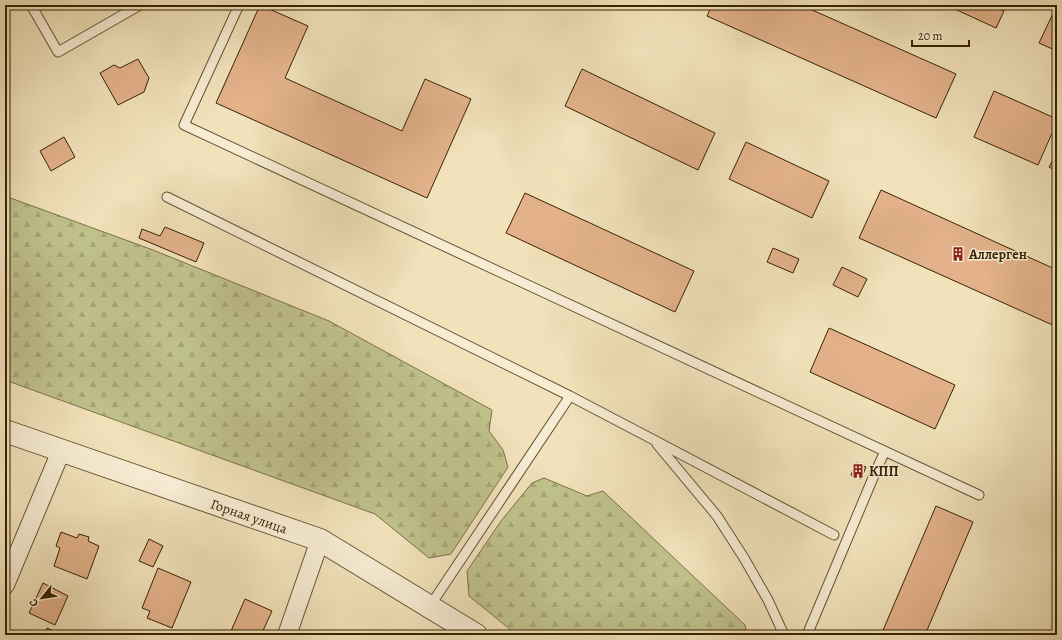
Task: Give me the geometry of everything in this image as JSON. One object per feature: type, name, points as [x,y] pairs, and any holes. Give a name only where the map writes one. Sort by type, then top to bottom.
[{"type":"street","name":"Горная улица","points":[[5,431],[320,540],[476,635]]},
{"type":"street","points":[[5,585],[61,451]]},
{"type":"street","points":[[287,635],[320,540]]},
{"type":"lane","points":[[31,5],[58,52],[140,5]]},
{"type":"lane","points":[[239,5],[184,125],[979,495]]},
{"type":"lane","points":[[167,197],[570,396],[834,535]]},
{"type":"lane","points":[[430,606],[570,396]]},
{"type":"lane","points":[[654,440],[721,522],[768,600],[784,635]]},
{"type":"lane","points":[[807,635],[874,473],[885,452]]},
{"type":"green space","points":[[5,196],[153,250],[329,321],[492,410],[489,431],[503,450],[508,467],[451,554],[429,558],[375,514],[5,380]]},
{"type":"green space","points":[[544,478],[587,496],[603,491],[745,625],[747,635],[517,635],[469,596],[467,571],[501,521],[532,483]]},
{"type":"building","points":[[260,5],[308,26],[285,78],[402,131],[425,79],[471,99],[427,198],[216,103]]},
{"type":"building","points":[[712,5],[801,5],[956,74],[936,118],[707,16]]},
{"type":"building","points":[[946,5],[990,5],[1004,11],[996,28]]},
{"type":"building","points":[[1057,5],[1057,51],[1039,43]]},
{"type":"building","points":[[138,59],[149,78],[144,92],[118,105],[100,73],[114,65],[120,68]]},
{"type":"building","points":[[582,69],[715,133],[698,170],[565,106]]},
{"type":"building","points":[[994,91],[1057,119],[1038,165],[974,137]]},
{"type":"building","points":[[64,137],[75,157],[51,171],[40,151]]},
{"type":"building","points":[[746,142],[829,181],[812,218],[729,179]]},
{"type":"building","points":[[1057,153],[1057,171],[1049,167]]},
{"type":"building","name":"Аллерген","points":[[881,190],[1057,270],[1057,327],[859,238]]},
{"type":"building","points":[[525,193],[694,271],[675,312],[506,233]]},
{"type":"building","points":[[165,227],[204,243],[196,262],[139,238],[142,229],[160,236]]},
{"type":"building","points":[[773,248],[799,259],[793,273],[767,262]]},
{"type":"building","points":[[842,267],[867,279],[858,297],[833,285]]},
{"type":"building","points":[[829,328],[955,385],[935,429],[810,372]]},
{"type":"building","name":"КПП","points":[[856,463],[866,467],[861,479],[851,475]]},
{"type":"building","points":[[936,506],[973,522],[925,635],[881,635]]},
{"type":"building","points":[[61,532],[77,538],[79,534],[89,537],[88,541],[99,546],[87,579],[54,566],[60,548],[56,546]]},
{"type":"building","points":[[149,539],[163,546],[153,567],[139,561]]},
{"type":"building","points":[[158,568],[191,582],[172,628],[147,618],[150,611],[142,608]]},
{"type":"building","points":[[43,583],[68,596],[55,625],[29,613]]},
{"type":"building","points":[[245,599],[272,611],[261,635],[241,635],[231,631]]},
{"type":"building","points":[[47,628],[62,635],[44,635]]},
{"type":"place","name":"Аллерген","points":[[958,254]]},
{"type":"place","name":"КПП","points":[[858,471]]}]
